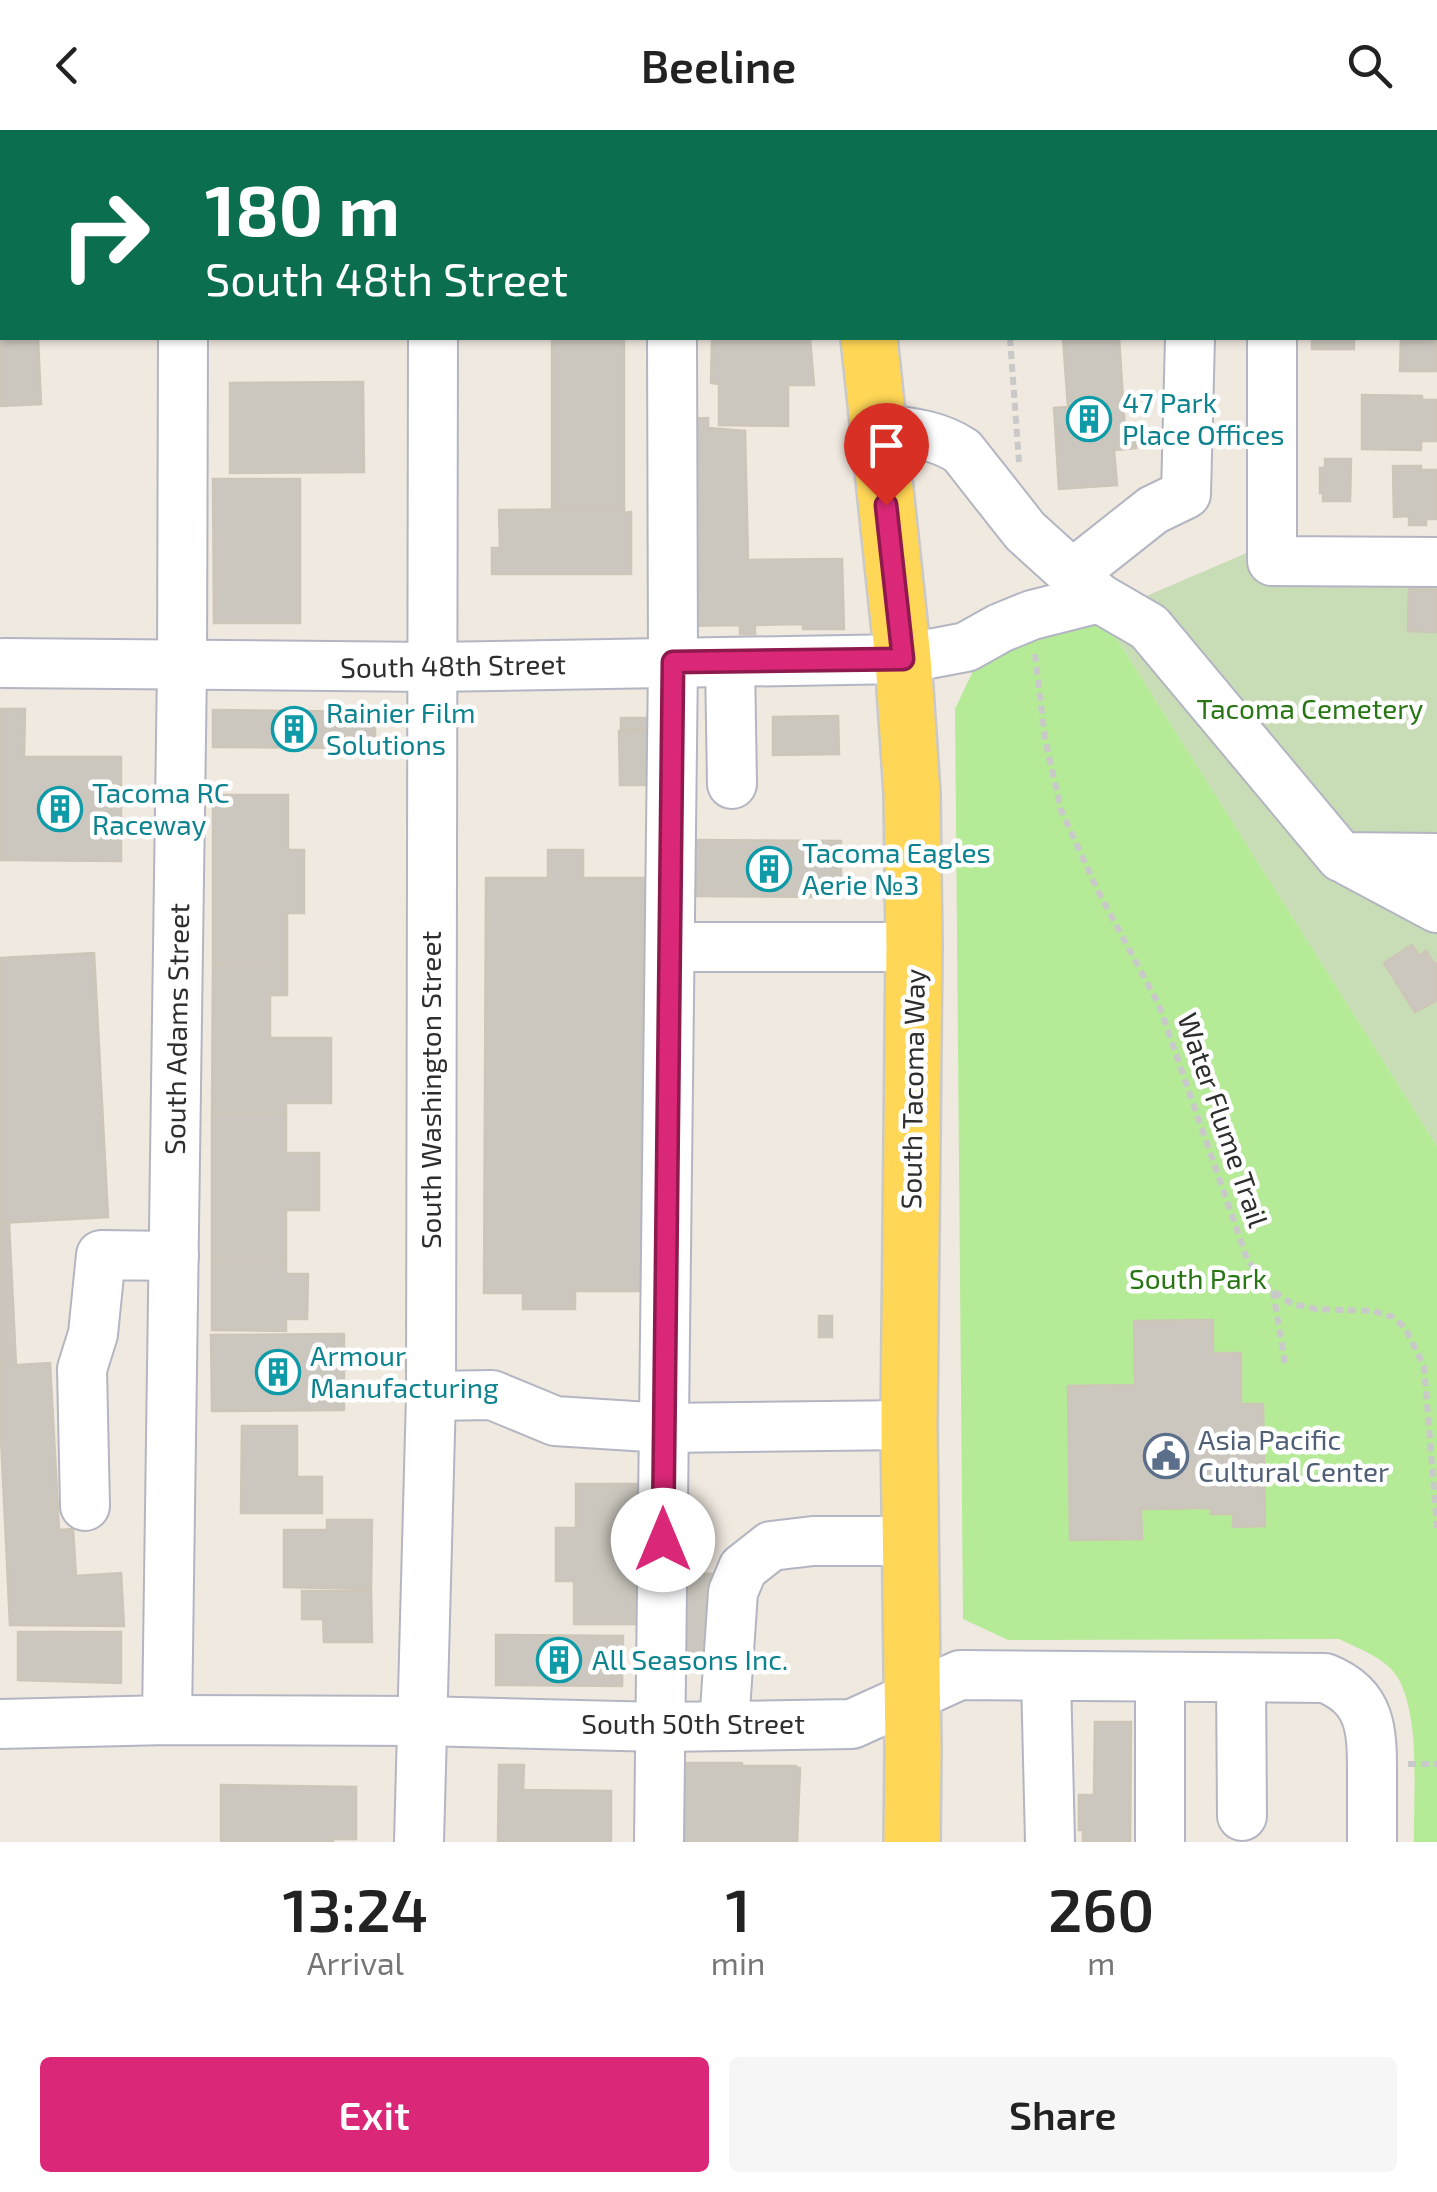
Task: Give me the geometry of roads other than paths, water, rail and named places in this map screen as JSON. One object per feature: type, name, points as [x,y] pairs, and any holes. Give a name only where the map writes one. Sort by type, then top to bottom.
[{"type":"main road","name":"South Tacoma Way","points":[[870,340],[903,659],[912,793],[912,1842]]},
{"type":"street","name":"South Adams Street","points":[[168,1720],[183,340]]},
{"type":"street","name":"South Washington Street","points":[[419,1842],[430,1396],[433,340]]},
{"type":"street","points":[[659,1842],[673,662],[672,340]]},
{"type":"street","points":[[1086,586],[1153,510],[1186,494],[1190,340]]},
{"type":"street","points":[[1272,340],[1272,561],[1437,562]]},
{"type":"street","points":[[878,428],[932,436],[962,451],[1025,531],[1086,586],[1149,626],[1342,857],[1437,908]]},
{"type":"street","name":"South 48th Street","points":[[4,664],[432,667],[903,659],[966,647],[1086,586]]},
{"type":"street","points":[[730,662],[732,784]]},
{"type":"street","points":[[1342,857],[1437,858]]},
{"type":"street","points":[[670,947],[914,946]]},
{"type":"street","points":[[85,1506],[82,1370],[92,1334],[100,1255],[174,1256]]},
{"type":"street","points":[[430,1396],[492,1395],[556,1421],[664,1428],[910,1425]]},
{"type":"street","points":[[724,1724],[733,1592],[743,1568],[771,1546],[814,1541],[910,1541]]},
{"type":"street","name":"South 50th Street","points":[[0,1724],[168,1720],[661,1727],[852,1724],[960,1676],[1325,1678],[1345,1687],[1364,1709],[1373,1738],[1372,1842]]},
{"type":"street","points":[[1046,1676],[1050,1842]]},
{"type":"street","points":[[1160,1678],[1160,1842]]},
{"type":"street","points":[[1241,1678],[1242,1816]]},
{"type":"place","name":"47 Park Place Offices","points":[[1089,419]]},
{"type":"place","name":"Rainier Film Solutions","points":[[294,729]]},
{"type":"place","name":"Tacoma RC Raceway","points":[[60,809]]},
{"type":"place","name":"Tacoma Eagles Aerie №3","points":[[769,869]]},
{"type":"place","name":"Armour Manufacturing","points":[[278,1372]]},
{"type":"place","name":"Asia Pacific Cultural Center","points":[[1166,1456]]},
{"type":"place","name":"All Seasons Inc.","points":[[559,1660]]},
{"type":"park label","name":"Tacoma Cemetery","points":[[1310,709]]},
{"type":"park label","name":"South Park","points":[[1198,1279]]}]
